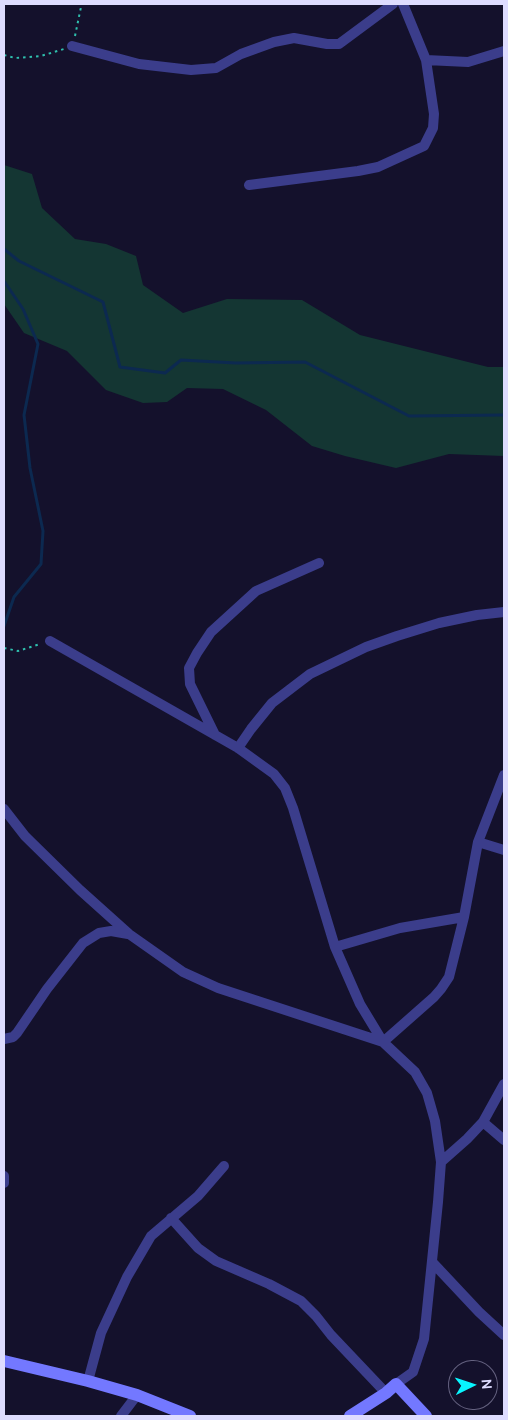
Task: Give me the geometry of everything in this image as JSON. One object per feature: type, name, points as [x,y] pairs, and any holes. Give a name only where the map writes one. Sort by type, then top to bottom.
[{"type":"street","points":[[72,46],[139,64],[191,70],[216,68],[241,54],[274,42],[294,38],[338,44],[393,4]]},
{"type":"street","points":[[249,185],[378,167],[424,146],[433,128],[434,114],[426,60],[403,4]]},
{"type":"street","points":[[426,60],[468,62],[504,52]]},
{"type":"street","points":[[216,736],[190,684],[189,668],[197,653],[211,632],[256,591],[319,563]]},
{"type":"street","points":[[238,748],[272,703],[310,674],[366,647],[397,636],[477,615],[504,612]]},
{"type":"street","points":[[50,641],[238,748],[274,774],[285,788],[293,808],[335,947],[360,1004],[384,1042],[415,1072],[428,1093],[435,1120],[441,1162],[433,1263],[424,1340],[413,1372],[386,1394],[350,1416]]},
{"type":"street","points":[[384,1042],[434,997],[449,977],[464,917],[478,842],[504,775]]},
{"type":"street","points":[[4,809],[25,836],[80,890],[129,934],[183,972],[218,988],[384,1042]]},
{"type":"street","points":[[478,842],[504,850]]},
{"type":"street","points":[[335,947],[400,928],[464,917]]},
{"type":"street","points":[[4,1039],[13,1037],[17,1033],[83,943],[98,932],[111,931],[129,934]]},
{"type":"street","points":[[441,1162],[483,1122],[504,1084]]},
{"type":"street","points":[[483,1122],[504,1140]]},
{"type":"street","points":[[88,1381],[101,1333],[127,1277],[151,1236],[198,1196],[224,1166]]},
{"type":"street","points":[[4,1176],[4,1183]]},
{"type":"street","points":[[171,1218],[198,1248],[216,1261],[269,1284],[301,1301],[386,1394]]},
{"type":"street","points":[[433,1263],[504,1336]]},
{"type":"street","points":[[4,1361],[137,1395],[190,1416]]},
{"type":"street","points":[[396,1384],[426,1416]]},
{"type":"street","points":[[121,1416],[137,1395]]},
{"type":"path","points":[[4,55],[15,58],[40,56],[72,46],[81,8],[80,4]]},
{"type":"path","points":[[4,648],[18,650],[50,641]]},
{"type":"green space","points":[[4,165],[32,174],[42,208],[75,239],[106,244],[136,256],[143,285],[183,313],[227,299],[302,300],[360,335],[488,367],[504,367],[504,456],[449,454],[396,468],[312,446],[266,410],[223,389],[187,388],[167,402],[143,403],[106,390],[67,351],[24,333],[4,304]]},
{"type":"waterway","points":[[4,249],[19,261],[103,302],[120,367],[165,373],[181,360],[236,363],[305,362],[409,416],[504,415]]},
{"type":"waterway","points":[[4,281],[23,309],[38,344],[24,415],[30,468],[43,531],[41,564],[14,597],[4,626]]}]
